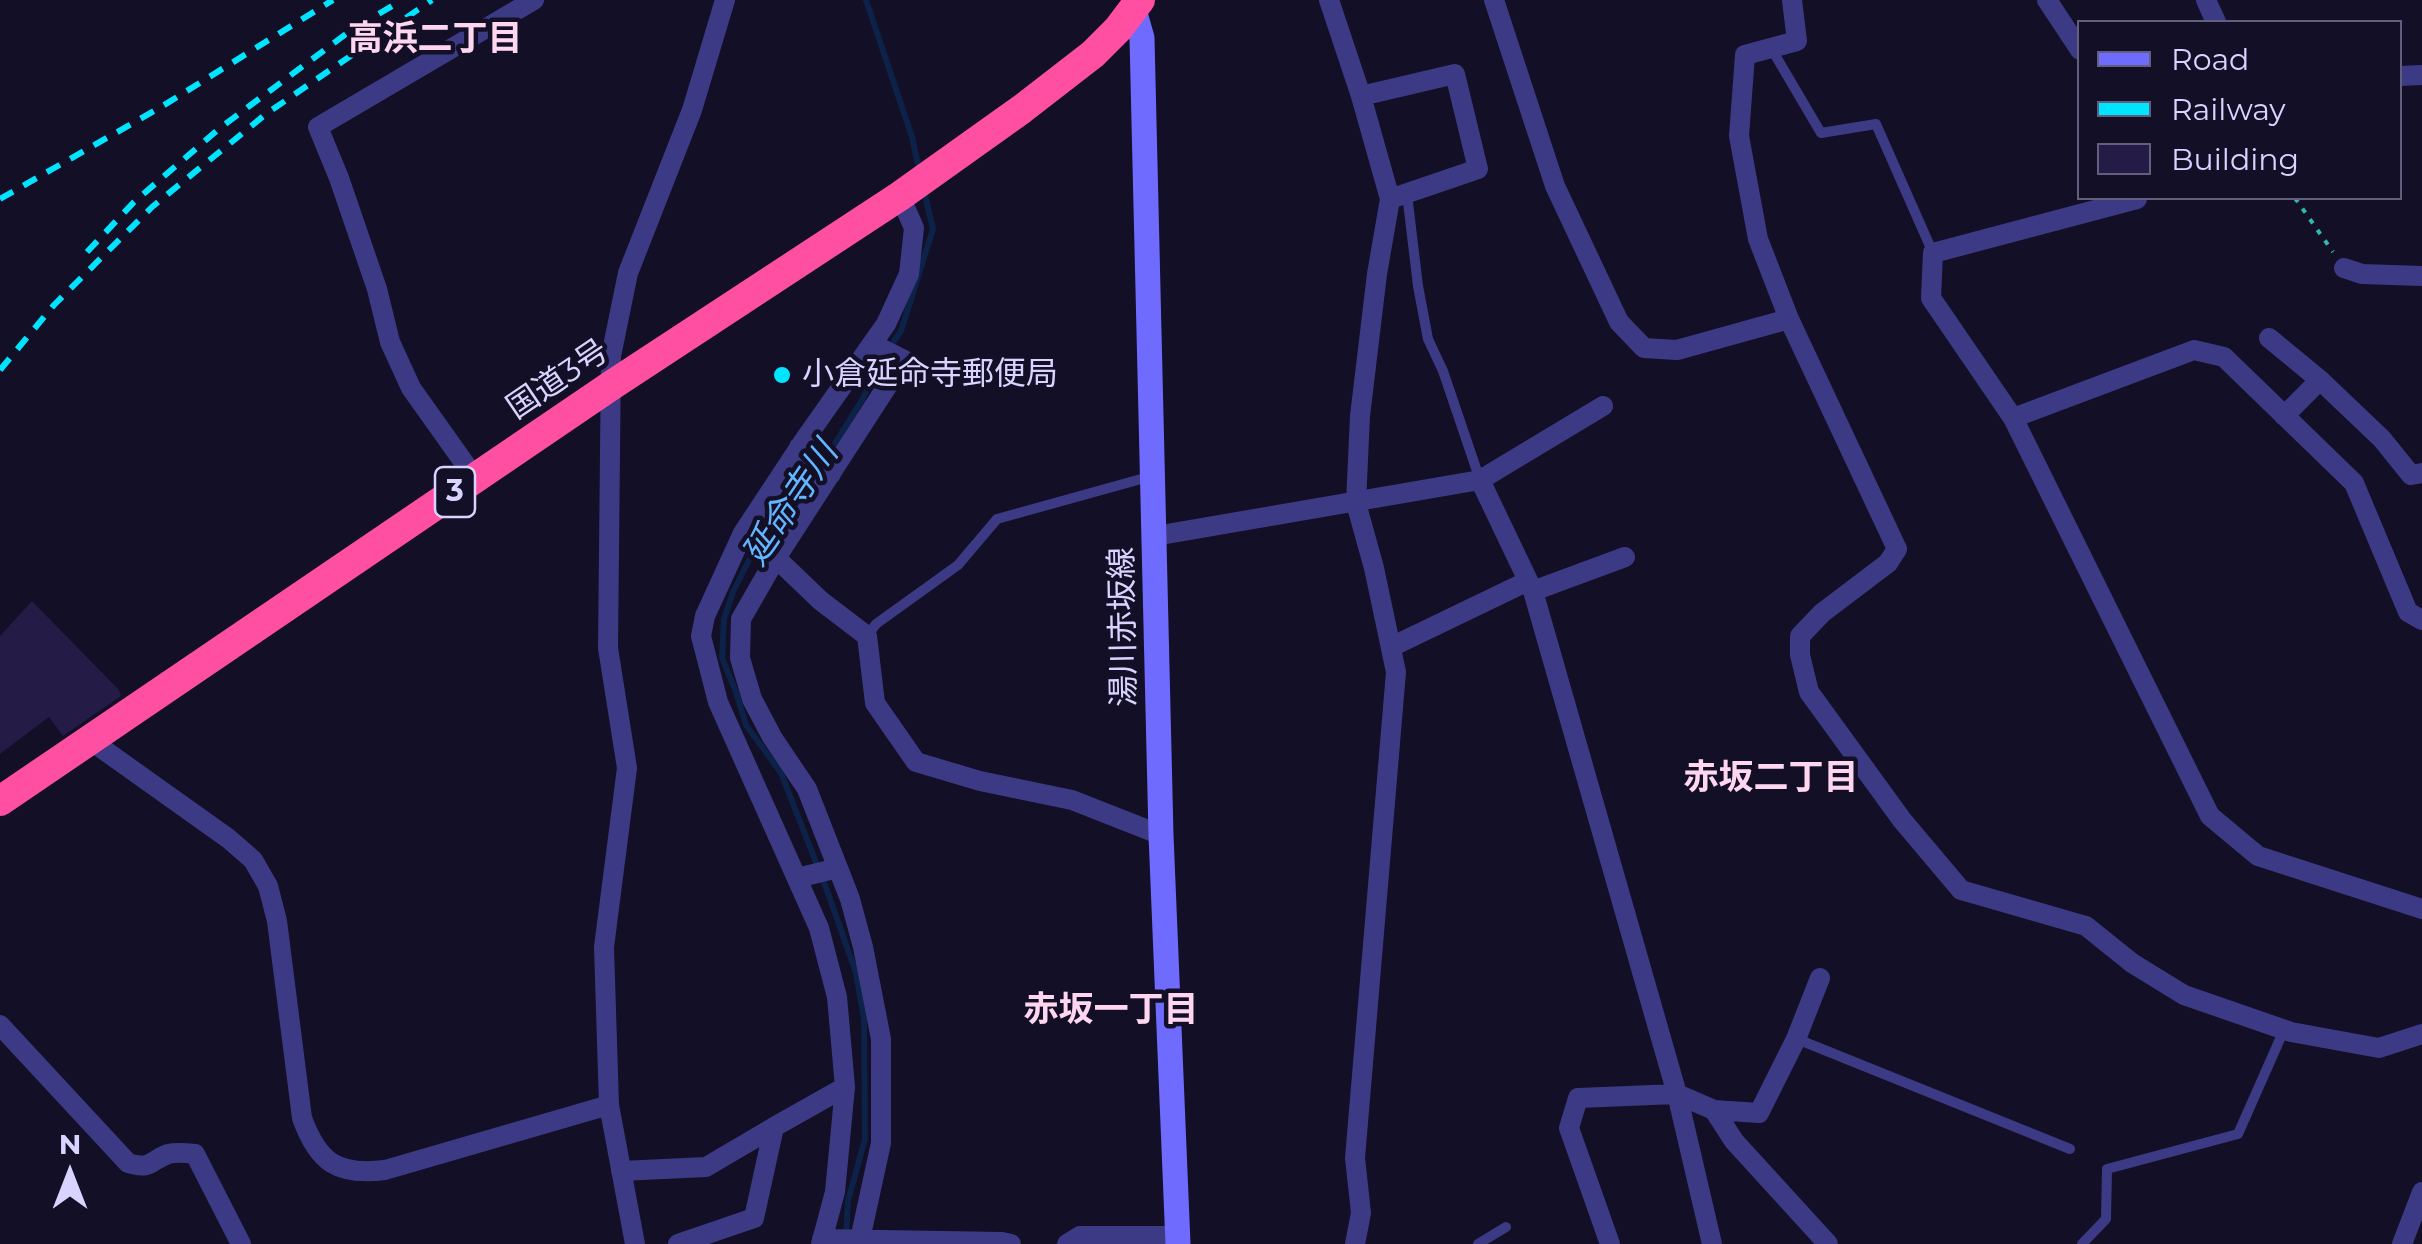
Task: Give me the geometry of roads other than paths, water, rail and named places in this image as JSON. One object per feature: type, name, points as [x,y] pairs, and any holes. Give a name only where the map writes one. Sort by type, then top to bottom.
[{"type":"highway","name":"国道3号","points":[[0,801],[612,385],[941,167],[1093,54],[1137,5]]},
{"type":"main road","name":"湯川赤坂線","points":[[1137,5],[1142,38],[1161,834],[1177,1240]]},
{"type":"street","points":[[475,478],[411,388],[390,342],[377,289],[318,126],[534,0]]},
{"type":"street","points":[[635,1244],[609,1105],[604,947],[627,768],[608,648],[611,356],[628,273],[692,110],[725,0]]},
{"type":"street","points":[[1329,0],[1398,196],[1377,274],[1360,416],[1356,502],[1396,672],[1356,1158],[1362,1239]]},
{"type":"street","points":[[1494,0],[1555,186],[1619,322],[1644,348],[1678,350],[1789,319]]},
{"type":"street","points":[[1792,0],[1797,41],[1745,55],[1739,136],[1758,238],[1789,319],[1897,549],[1888,563],[1822,613],[1800,636],[1808,692],[1902,820],[1961,890],[2086,926],[2132,963],[2184,995],[2284,1030],[2379,1048],[2422,1034]]},
{"type":"street","points":[[2047,0],[2077,45]]},
{"type":"street","points":[[1361,96],[1454,74],[1478,169],[1398,196]]},
{"type":"street","points":[[906,191],[914,228],[908,274],[886,324],[743,532],[705,616],[701,636],[718,702],[820,928],[837,997],[845,1087],[835,1192],[822,1242],[1011,1244]]},
{"type":"street","points":[[2137,200],[1933,253],[1931,298],[2013,418],[2210,816],[2258,856],[2422,909]]},
{"type":"street","points":[[2344,268],[2362,274],[2422,276]]},
{"type":"street","points":[[2269,338],[2382,439],[2411,475],[2422,474]]},
{"type":"street","points":[[860,1241],[881,1144],[881,1039],[863,947],[850,900],[807,788],[772,738],[752,699],[740,658],[741,618],[904,360],[872,344]]},
{"type":"street","points":[[2013,418],[2194,350],[2224,357],[2354,483],[2408,612],[2422,620]]},
{"type":"street","points":[[2284,416],[2320,380]]},
{"type":"street","points":[[1155,536],[1480,480],[1603,406]]},
{"type":"street","points":[[800,447],[832,474]]},
{"type":"street","points":[[1480,480],[1531,586],[1677,1094],[1712,1244]]},
{"type":"street","points":[[743,532],[820,601],[867,636],[875,702],[916,762],[980,781],[1072,800],[1161,834]]},
{"type":"street","points":[[1391,647],[1531,586],[1626,557]]},
{"type":"street","points":[[90,740],[253,860],[268,886],[277,921],[302,1118],[311,1143],[340,1168],[363,1173],[385,1170],[609,1105]]},
{"type":"street","points":[[797,878],[838,868]]},
{"type":"street","points":[[1610,1244],[1570,1128],[1578,1098],[1677,1094],[1714,1110],[1759,1113],[1796,1039],[1820,978]]},
{"type":"street","points":[[0,1025],[128,1163],[143,1167],[170,1153],[195,1154],[241,1244]]},
{"type":"street","points":[[621,1171],[706,1167],[845,1087]]},
{"type":"street","points":[[1714,1110],[1734,1141],[1828,1244]]},
{"type":"street","points":[[678,1244],[754,1218],[774,1127]]},
{"type":"street","points":[[2402,1244],[2422,1192]]},
{"type":"street","points":[[1068,1244],[1080,1236],[1177,1240]]},
{"type":"lane","points":[[1771,48],[1821,134],[1876,124],[1933,253]]},
{"type":"lane","points":[[1398,196],[1428,340],[1454,400],[1480,480]]},
{"type":"lane","points":[[867,636],[876,624],[958,565],[998,519],[1153,475]]},
{"type":"lane","points":[[2082,1244],[2106,1219],[2107,1169],[2238,1134],[2284,1030]]},
{"type":"lane","points":[[1796,1039],[2070,1148]]},
{"type":"lane","points":[[1478,1244],[1506,1227]]},
{"type":"waterway","name":"延命寺川","points":[[866,0],[919,169]]},
{"type":"waterway","name":"延命寺川","points":[[846,1238],[848,1201],[865,1139],[864,1019],[856,973],[781,773],[746,725],[722,658],[724,619],[750,558],[803,495],[901,331],[933,229],[924,191]]},
{"type":"railway","points":[[0,199],[161,107],[333,0]]},
{"type":"railway","points":[[87,252],[134,202],[220,128],[350,31],[402,0]]},
{"type":"railway","points":[[0,370],[54,305],[152,207],[266,114],[432,0]]},
{"type":"place","name":"小倉延命寺郵便局","points":[[782,375]]},
{"type":"district","name":"高浜二丁目","points":[[435,40]]},
{"type":"district","name":"赤坂二丁目","points":[[1771,779]]},
{"type":"district","name":"赤坂一丁目","points":[[1111,1011]]}]
